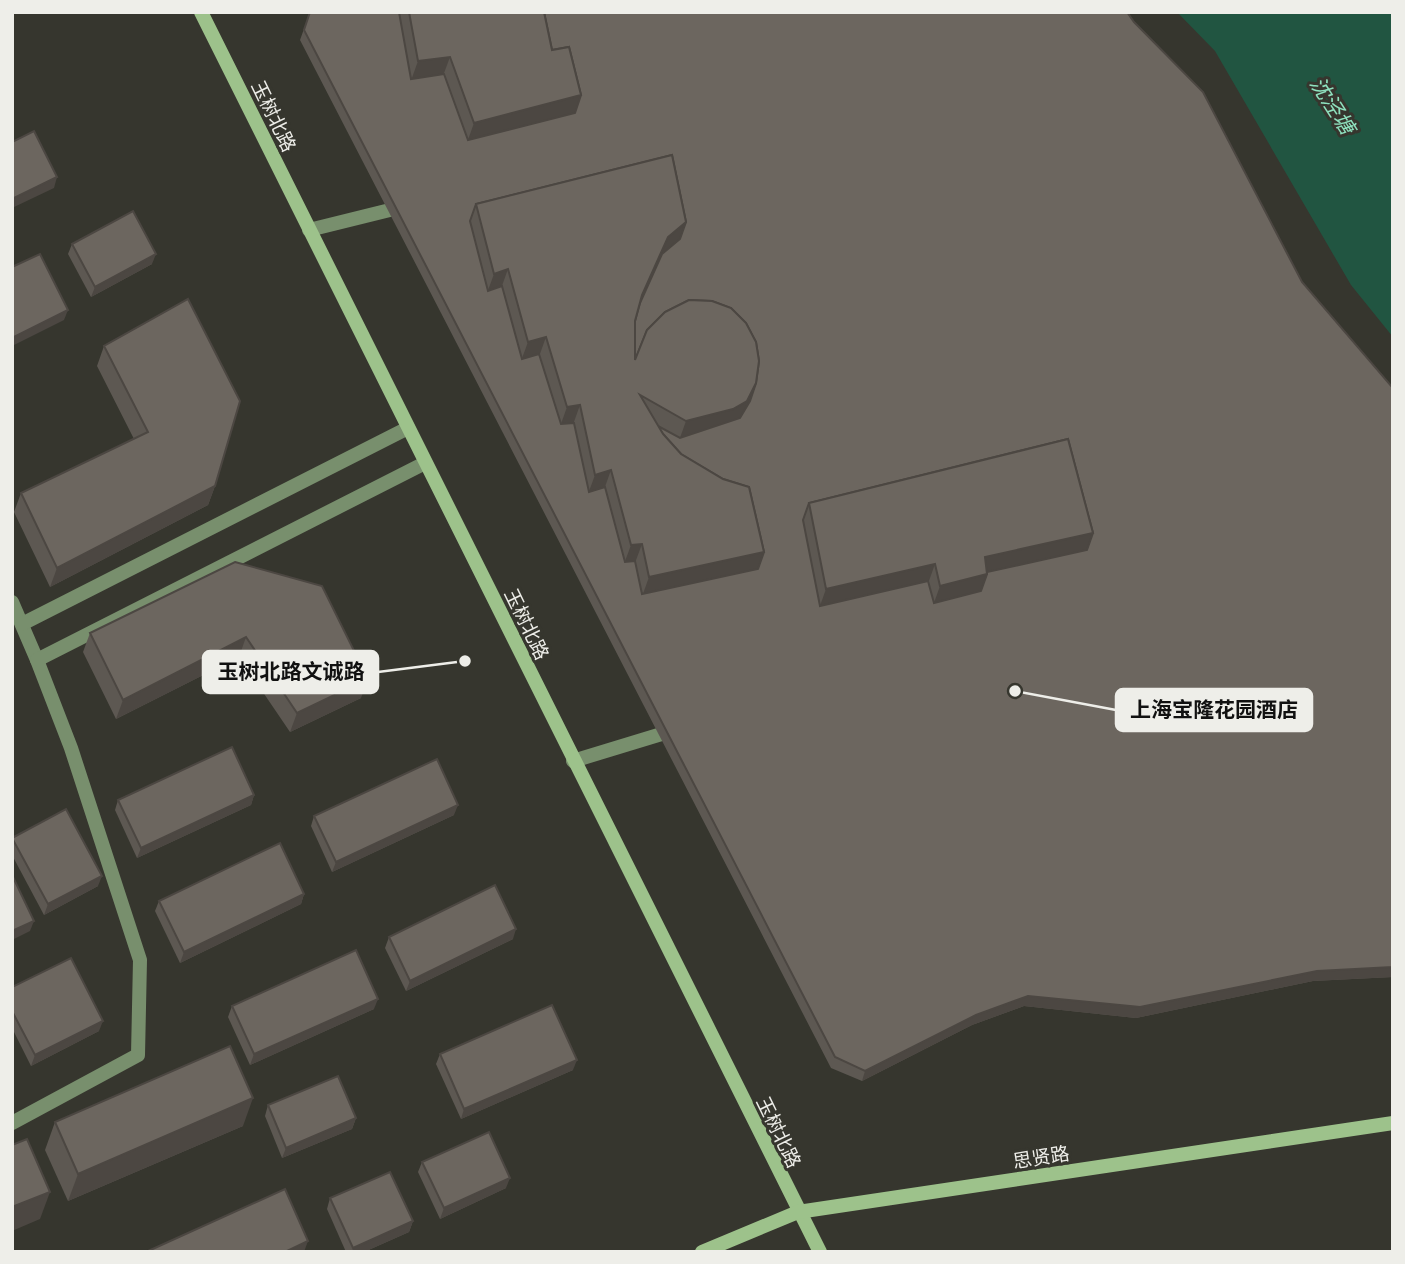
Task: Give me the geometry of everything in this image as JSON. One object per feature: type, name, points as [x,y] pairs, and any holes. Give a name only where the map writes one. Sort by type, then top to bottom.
[{"type":"main road","name":"玉树北路","points":[[201,12],[820,1252]]},
{"type":"main road","name":"思贤路","points":[[702,1252],[798,1212],[1393,1123]]},
{"type":"street","points":[[309,230],[417,204]]},
{"type":"street","points":[[22,624],[408,428]]},
{"type":"street","points":[[37,660],[425,463]]},
{"type":"street","points":[[12,602],[71,748],[140,960],[138,1055],[12,1123]]},
{"type":"street","points":[[573,761],[690,725]]},
{"type":"water","name":"沈泾塘","points":[[1177,12],[1393,12],[1393,337],[1351,285],[1215,51]]},
{"type":"building","points":[[310,12],[399,12],[411,79],[444,74],[468,140],[575,113],[581,95],[569,47],[552,50],[544,12],[1127,12],[1203,92],[1302,282],[1393,388],[1393,967],[1317,971],[1140,1007],[1028,996],[976,1015],[865,1071],[835,1057],[304,30]],"holes":[[[672,155],[686,222],[680,239],[662,254],[640,303],[635,321],[635,360],[647,330],[665,312],[689,300],[712,301],[731,308],[746,323],[756,342],[759,361],[756,383],[740,418],[680,438],[658,426],[681,454],[723,479],[749,487],[764,552],[758,569],[642,594],[635,561],[625,562],[605,487],[589,492],[574,423],[561,424],[539,354],[522,359],[502,286],[488,291],[470,221],[476,204]],[[1068,439],[1093,533],[1087,550],[987,572],[981,591],[934,603],[928,581],[820,606],[803,520],[809,503]]]},
{"type":"building","points":[[409,12],[544,12],[552,50],[569,47],[581,95],[474,123],[450,57],[418,61]]},
{"type":"building","points":[[34,131],[57,177],[12,199],[12,142]]},
{"type":"building","points":[[672,155],[686,222],[668,237],[642,295],[635,321],[635,360],[647,330],[665,312],[689,300],[712,301],[731,308],[746,323],[756,342],[759,361],[756,383],[747,401],[733,409],[686,421],[640,395],[663,434],[681,454],[723,479],[749,487],[764,552],[649,577],[642,544],[631,545],[611,470],[595,475],[580,405],[567,407],[546,337],[528,342],[508,269],[494,274],[476,204]]},
{"type":"building","points":[[133,211],[156,254],[95,287],[72,244]]},
{"type":"building","points":[[40,254],[68,310],[12,338],[12,267]]},
{"type":"building","points":[[188,299],[240,401],[215,486],[57,568],[21,493],[148,432],[104,346]]},
{"type":"building","points":[[1068,439],[1093,533],[985,557],[987,574],[940,586],[935,564],[826,589],[809,503]]},
{"type":"building","points":[[235,562],[322,586],[368,679],[297,713],[246,637],[123,700],[90,633]]},
{"type":"building","points":[[232,747],[254,795],[141,848],[118,800]]},
{"type":"building","points":[[437,759],[458,805],[336,862],[314,816]]},
{"type":"building","points":[[66,809],[102,876],[48,904],[12,838]]},
{"type":"building","points":[[280,843],[304,894],[184,952],[159,901]]},
{"type":"building","points":[[12,875],[34,921],[12,931]]},
{"type":"building","points":[[495,885],[516,929],[410,981],[389,937]]},
{"type":"building","points":[[356,950],[378,999],[254,1054],[232,1006]]},
{"type":"building","points":[[71,958],[103,1021],[35,1055],[12,1011],[12,987]]},
{"type":"building","points":[[552,1005],[577,1060],[464,1109],[440,1054]]},
{"type":"building","points":[[230,1046],[253,1098],[78,1174],[55,1122]]},
{"type":"building","points":[[338,1076],[356,1118],[286,1148],[268,1105]]},
{"type":"building","points":[[489,1132],[510,1178],[444,1208],[422,1162]]},
{"type":"building","points":[[27,1139],[50,1192],[12,1207],[12,1145]]},
{"type":"building","points":[[390,1172],[413,1221],[353,1248],[330,1198]]},
{"type":"building","points":[[285,1189],[308,1241],[285,1252],[146,1252]]},
{"type":"place","name":"玉树北路文诚路","points":[[465,661]]},
{"type":"place","name":"上海宝隆花园酒店","points":[[1015,691]]}]
